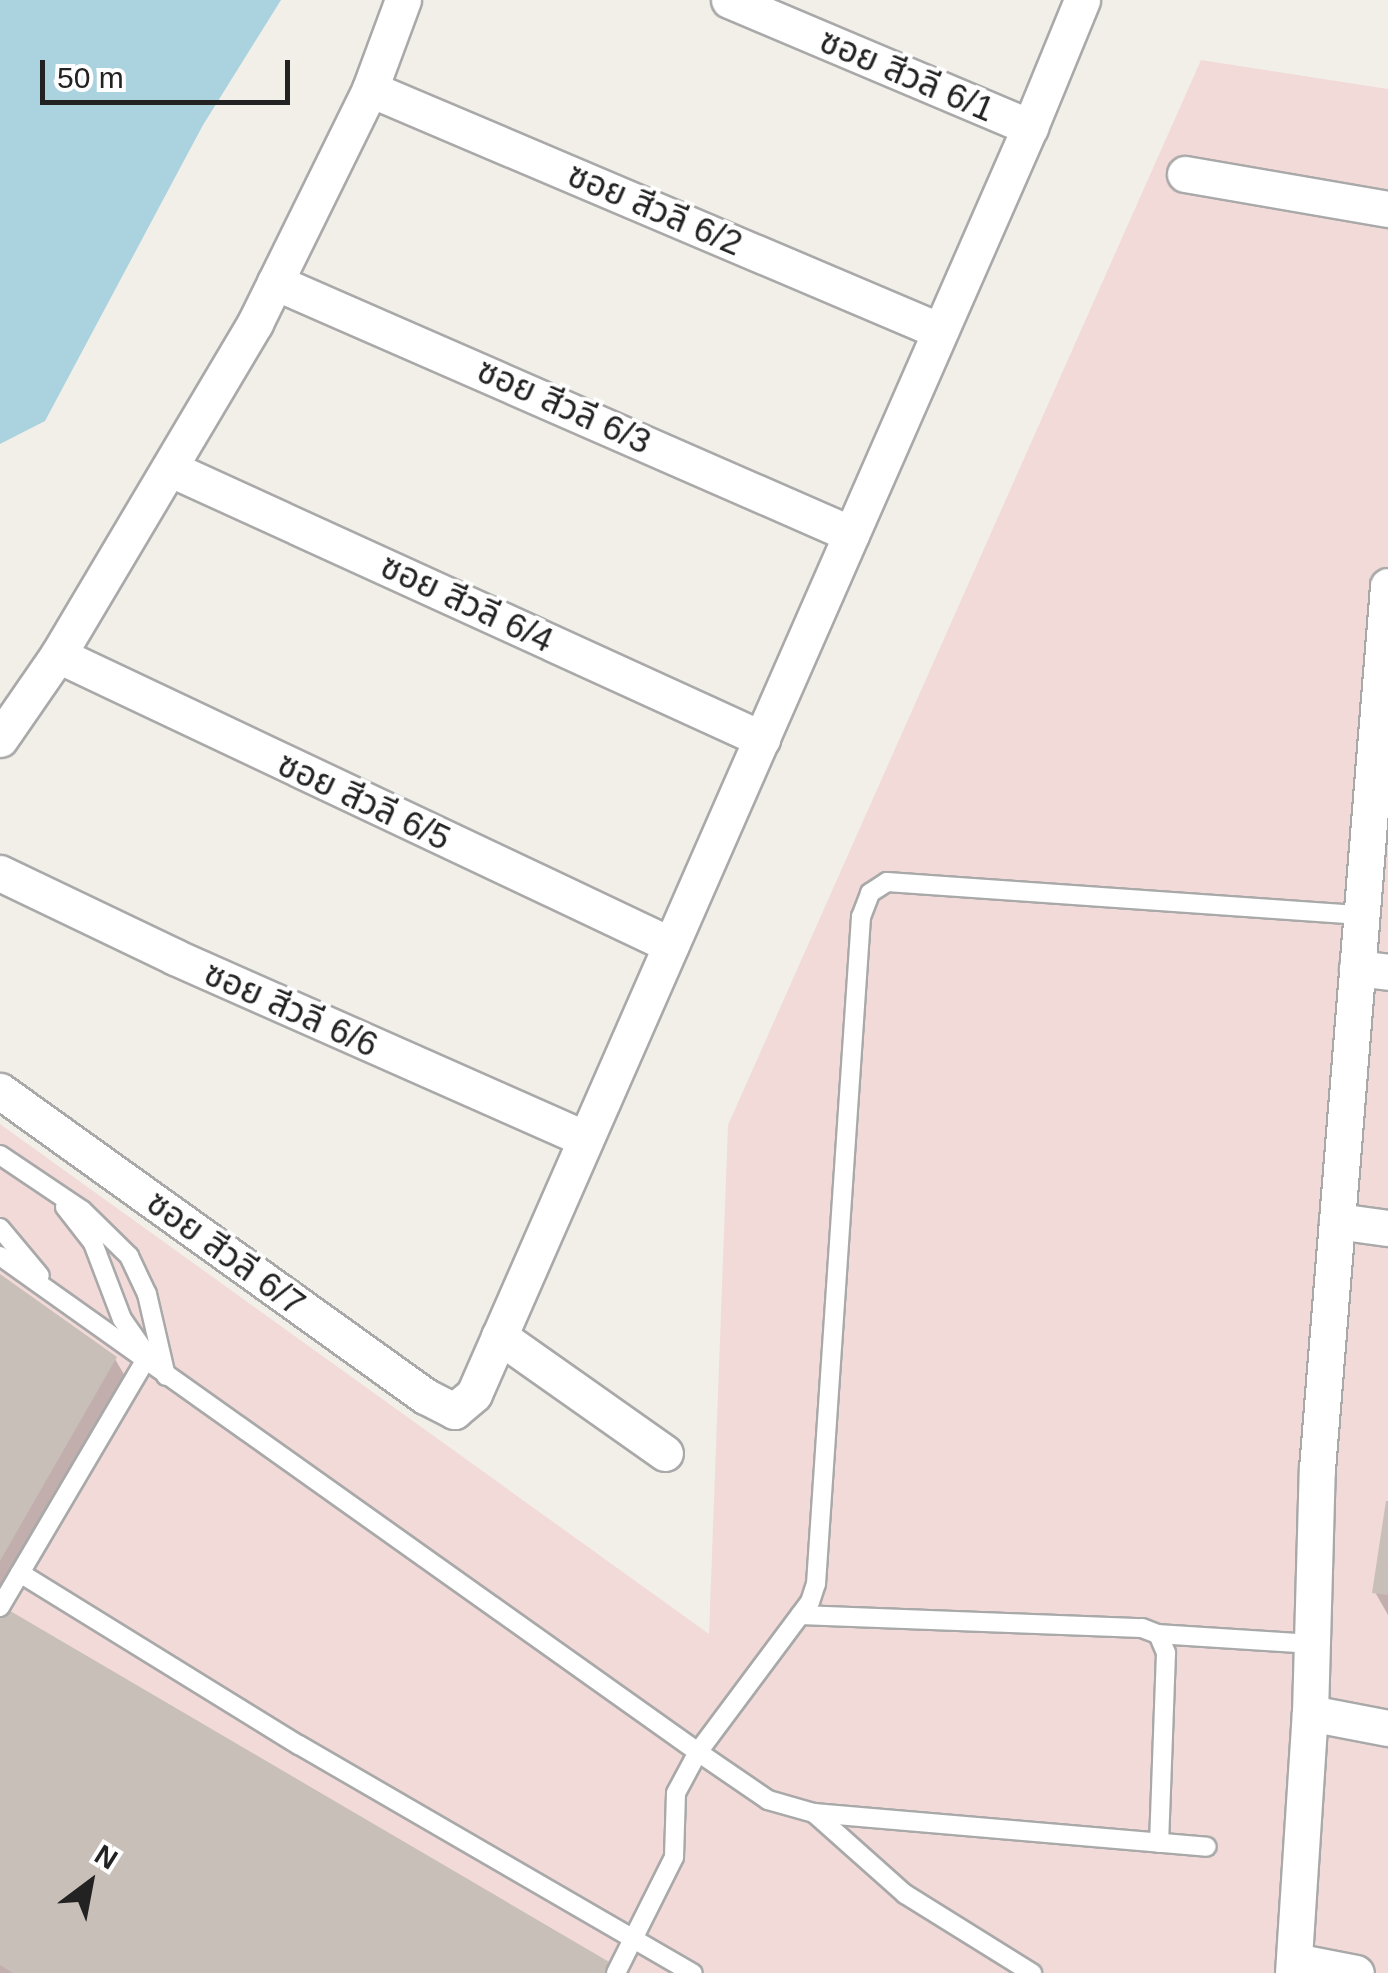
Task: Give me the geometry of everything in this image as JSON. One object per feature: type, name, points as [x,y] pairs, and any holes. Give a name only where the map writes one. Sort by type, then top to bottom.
[{"type":"street","points":[[0,739],[58,656],[170,469],[275,282],[370,89],[404,0]]},
{"type":"street","name":"ซอย สีวลี 6/1","points":[[729,0],[1030,128]]},
{"type":"street","points":[[665,1453],[499,1336],[1030,128],[1082,0]]},
{"type":"street","name":"ซอย สีวลี 6/2","points":[[370,89],[940,331]]},
{"type":"street","points":[[1185,174],[1388,209]]},
{"type":"street","name":"ซอย สีวลี 6/3","points":[[275,282],[850,534]]},
{"type":"street","name":"ซอย สีวลี 6/4","points":[[170,469],[762,739]]},
{"type":"street","points":[[1356,1973],[1294,1967],[1310,1713],[1317,1469],[1336,1221],[1372,970],[1361,915],[1383,711],[1388,586]]},
{"type":"street","name":"ซอย สีวลี 6/5","points":[[58,656],[671,945]]},
{"type":"street","name":"ซอย สีวลี 6/6","points":[[0,874],[175,957],[586,1138]]},
{"type":"street","name":"ซอย สีวลี 6/7","points":[[0,1091],[425,1396],[454,1411],[474,1394],[499,1336]]},
{"type":"street","points":[[1336,1221],[1388,1228]]},
{"type":"street","points":[[1310,1713],[1388,1728]]},
{"type":"lane","points":[[616,1973],[674,1858],[676,1794],[698,1752],[800,1616],[816,1584],[861,917],[870,893],[887,882],[1361,915]]},
{"type":"lane","points":[[0,1155],[96,1222],[129,1256],[146,1294],[166,1376]]},
{"type":"lane","points":[[40,1180],[93,1244],[128,1330],[166,1376]]},
{"type":"lane","points":[[0,1228],[72,1308]]},
{"type":"lane","points":[[0,1256],[768,1800],[814,1813],[1207,1847]]},
{"type":"lane","points":[[0,1607],[145,1361]]},
{"type":"lane","points":[[20,1573],[299,1744],[693,1973]]},
{"type":"lane","points":[[800,1616],[1142,1628],[1158,1634],[1312,1644]]},
{"type":"lane","points":[[1158,1634],[1166,1653],[1159,1843]]},
{"type":"lane","points":[[814,1813],[905,1894],[1032,1973]]},
{"type":"shaded area","points":[[1201,60],[1388,89],[1388,1973],[0,1973],[0,1124],[709,1634],[728,1125]]},
{"type":"water","points":[[0,0],[281,0],[203,125],[45,421],[0,444]]},
{"type":"building","points":[[0,1274],[117,1357],[0,1561]]},
{"type":"building","points":[[1388,1501],[1388,1595],[1372,1593]]},
{"type":"building","points":[[0,1605],[628,1973],[13,1973],[0,1965]]}]
